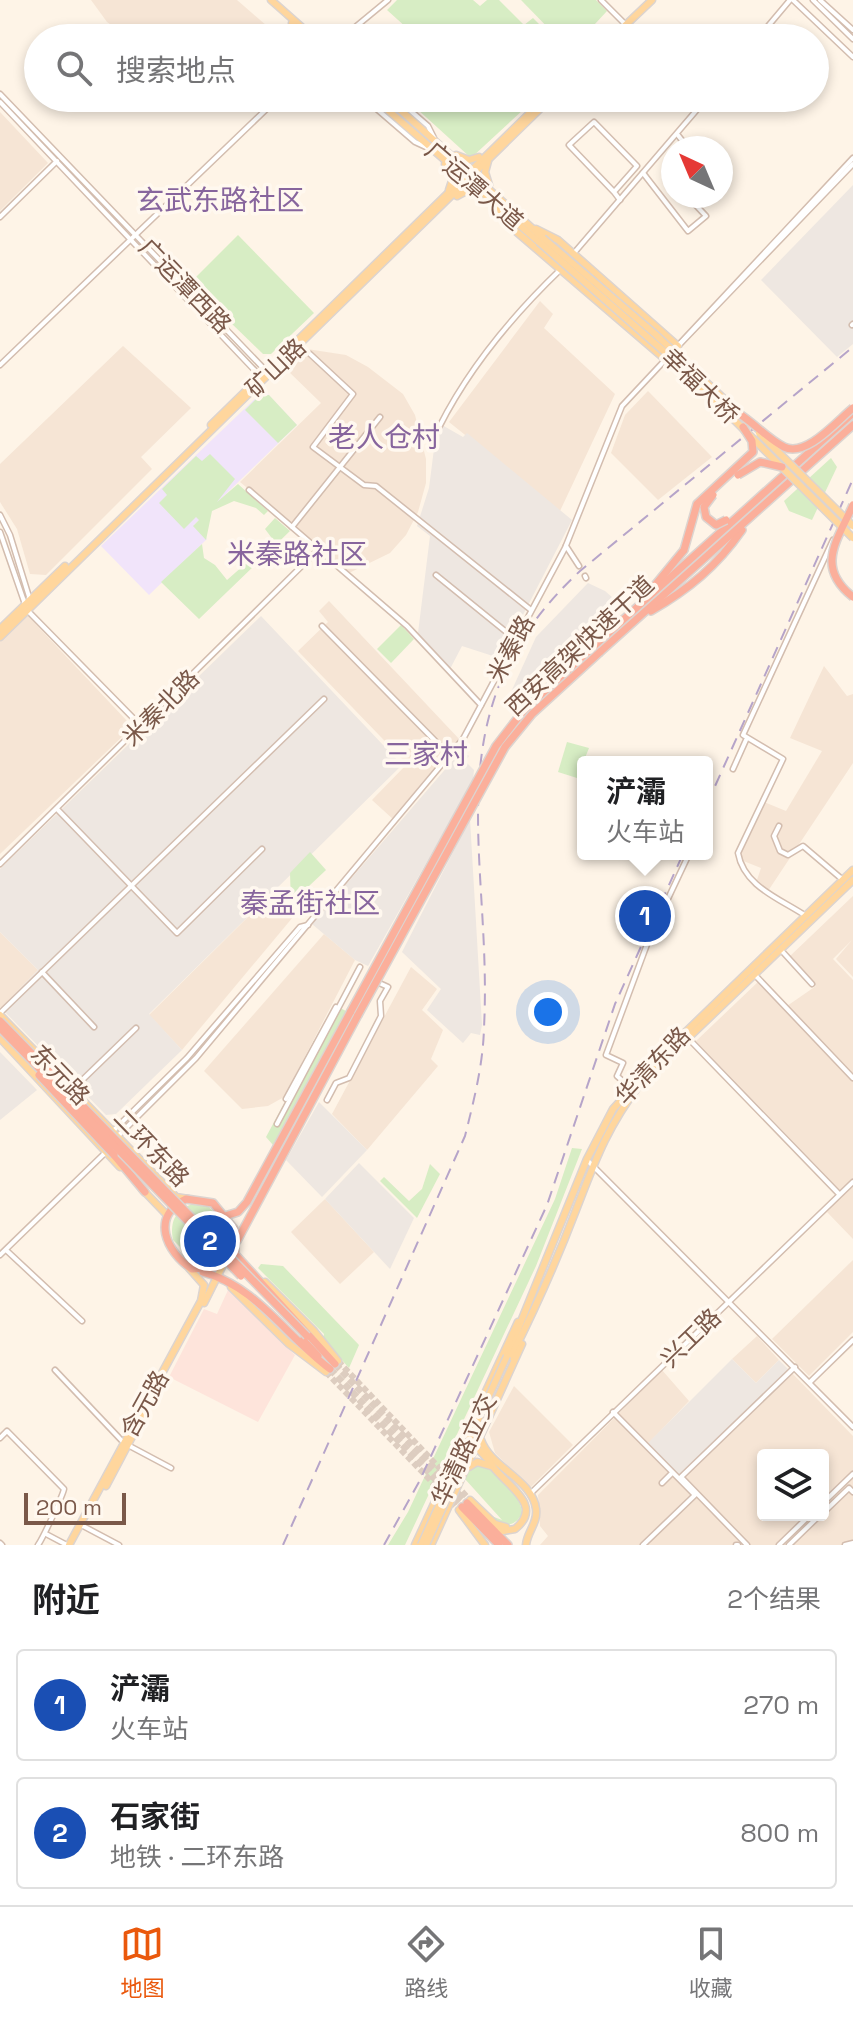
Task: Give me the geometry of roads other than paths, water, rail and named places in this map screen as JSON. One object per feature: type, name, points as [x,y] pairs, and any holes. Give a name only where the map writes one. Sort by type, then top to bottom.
[{"type":"highway","points":[[738,413],[781,445],[794,449],[811,442],[853,411]]},
{"type":"highway","name":"西安高架快速干道","points":[[237,1241],[496,746],[532,701],[636,620],[748,520],[853,411]]},
{"type":"highway","name":"西安高架快速干道","points":[[597,649],[641,604],[777,483],[853,425]]},
{"type":"highway","points":[[641,604],[662,573],[684,550],[697,504],[753,452],[752,441],[743,427]]},
{"type":"highway","points":[[777,483],[726,520],[716,525],[707,519],[704,507],[710,498],[756,463],[769,462],[782,467]]},
{"type":"highway","points":[[853,505],[830,561],[835,578],[853,597]]},
{"type":"highway","name":"西安高架快速干道","points":[[225,1216],[236,1213],[247,1202],[354,1013]]},
{"type":"highway","name":"二环东路","points":[[0,1017],[20,1045]]},
{"type":"highway","name":"二环东路","points":[[0,1028],[305,1338]]},
{"type":"highway","points":[[20,1045],[155,1175]]},
{"type":"highway","points":[[20,1045],[39,1075],[145,1192]]},
{"type":"highway","points":[[195,1269],[224,1263],[234,1253],[237,1241],[225,1216],[208,1200],[188,1199],[175,1205],[167,1215],[166,1240],[187,1266],[243,1289],[303,1348],[332,1366]]},
{"type":"highway","points":[[234,1253],[328,1356],[332,1366]]},
{"type":"highway","points":[[305,1338],[328,1356]]},
{"type":"highway","points":[[305,1338],[332,1366]]},
{"type":"highway","points":[[464,1505],[499,1545]]},
{"type":"highway","points":[[464,1505],[508,1545]]},
{"type":"main road","points":[[268,0],[293,24]]},
{"type":"main road","points":[[268,0],[297,24]]},
{"type":"main road","points":[[625,24],[650,0]]},
{"type":"main road","name":"广运潭大道","points":[[390,112],[441,157],[493,191],[541,240]]},
{"type":"main road","name":"广运潭大道","points":[[403,112],[446,149],[498,207],[541,240]]},
{"type":"main road","name":"矿山路","points":[[0,629],[533,112]]},
{"type":"main road","points":[[446,149],[472,160],[492,151]]},
{"type":"main road","points":[[492,151],[485,172],[493,191]]},
{"type":"main road","points":[[441,157],[453,178],[443,202]]},
{"type":"main road","points":[[443,202],[468,190],[491,200]]},
{"type":"main road","points":[[498,207],[505,222],[665,359]]},
{"type":"main road","points":[[532,228],[558,240],[678,345]]},
{"type":"main road","name":"幸福大桥","points":[[541,240],[664,342],[853,526]]},
{"type":"main road","name":"幸福大桥","points":[[541,240],[667,354],[853,538]]},
{"type":"main road","name":"矿山路","points":[[0,637],[27,606]]},
{"type":"main road","name":"华清东路","points":[[509,1356],[533,1312],[606,1120],[624,1094],[853,870]]},
{"type":"main road","name":"华清东路","points":[[509,1356],[590,1161],[618,1112],[686,1035],[853,880]]},
{"type":"main road","name":"东元路","points":[[0,1017],[74,1088],[176,1197],[188,1199]]},
{"type":"main road","name":"东元路","points":[[0,1038],[110,1154]]},
{"type":"main road","points":[[145,1192],[167,1215]]},
{"type":"main road","name":"含元路","points":[[70,1545],[224,1263]]},
{"type":"main road","name":"含元路","points":[[70,1545],[83,1526],[204,1293],[203,1283],[187,1266]]},
{"type":"main road","points":[[249,1268],[314,1331],[332,1366]]},
{"type":"main road","points":[[217,1276],[289,1344],[332,1366]]},
{"type":"main road","points":[[208,1295],[219,1285],[243,1289]]},
{"type":"main road","points":[[423,1544],[447,1473],[531,1297]]},
{"type":"main road","points":[[441,1545],[437,1537],[439,1529],[462,1478],[481,1446],[483,1431],[533,1312]]},
{"type":"main road","name":"华清路立交","points":[[423,1544],[509,1356]]},
{"type":"main road","points":[[464,1437],[481,1446],[529,1494],[536,1514],[526,1545]]},
{"type":"main road","points":[[481,1446],[494,1468],[523,1498],[525,1518],[511,1530],[499,1530],[486,1523]]},
{"type":"main road","points":[[447,1473],[449,1479],[457,1483],[475,1462],[494,1468]]},
{"type":"main road","points":[[464,1505],[497,1525],[515,1524],[523,1513],[523,1505],[502,1476]]},
{"type":"main road","points":[[436,1499],[440,1497],[449,1502],[449,1506]]},
{"type":"main road","points":[[464,1505],[487,1545]]},
{"type":"main road","points":[[472,1517],[487,1545]]},
{"type":"main road","points":[[423,1544],[439,1529]]},
{"type":"street","points":[[360,24],[388,0]]},
{"type":"street","points":[[601,0],[625,24]]},
{"type":"street","points":[[770,24],[791,0],[817,24]]},
{"type":"street","points":[[813,0],[853,39]]},
{"type":"street","points":[[820,0],[853,30]]},
{"type":"street","points":[[829,35],[853,57]]},
{"type":"street","name":"广运潭西路","points":[[0,94],[265,375]]},
{"type":"street","name":"广运潭西路","points":[[0,102],[135,238]]},
{"type":"street","points":[[0,365],[264,112]]},
{"type":"street","points":[[380,112],[415,142],[431,149]]},
{"type":"street","points":[[412,112],[428,126],[434,138]]},
{"type":"street","points":[[574,253],[695,112]]},
{"type":"street","points":[[614,192],[637,166],[594,122],[569,145],[620,200]]},
{"type":"street","points":[[0,217],[57,161]]},
{"type":"street","name":"米秦路","points":[[112,1131],[196,1058],[450,756],[481,705],[566,546],[622,406],[853,161]]},
{"type":"street","points":[[643,173],[661,196]]},
{"type":"street","points":[[670,208],[688,231],[706,216],[698,208]]},
{"type":"street","points":[[432,442],[442,420],[513,317],[561,268]]},
{"type":"street","points":[[310,354],[353,394],[313,447],[364,485],[376,486],[531,610]]},
{"type":"street","points":[[292,527],[380,417]]},
{"type":"street","points":[[249,490],[407,626],[481,705]]},
{"type":"street","points":[[807,917],[751,882],[740,862],[738,853],[783,759],[746,740],[743,735],[853,498]]},
{"type":"street","points":[[0,515],[10,535],[27,606]]},
{"type":"street","points":[[0,532],[27,606],[142,727]]},
{"type":"street","points":[[566,546],[579,566]]},
{"type":"street","name":"米秦北路","points":[[0,864],[318,550]]},
{"type":"street","points":[[436,575],[515,640]]},
{"type":"street","points":[[322,626],[450,756]]},
{"type":"street","points":[[0,1017],[130,885],[324,699]]},
{"type":"street","points":[[733,769],[746,740]]},
{"type":"street","points":[[57,809],[177,933],[262,849]]},
{"type":"street","points":[[779,826],[774,836],[780,851],[788,855],[803,846],[843,880]]},
{"type":"street","points":[[624,1094],[625,1083],[617,1076],[623,1063],[606,1055],[649,939],[686,860]]},
{"type":"street","points":[[780,949],[812,984]]},
{"type":"street","points":[[286,1099],[358,969]]},
{"type":"street","points":[[327,1100],[336,1083],[349,1078],[381,1016],[380,1001],[388,987],[358,969]]},
{"type":"street","points":[[277,1124],[358,969]]},
{"type":"street","points":[[42,972],[94,1027]]},
{"type":"street","points":[[754,974],[853,1078]]},
{"type":"street","points":[[74,1088],[136,1028]]},
{"type":"street","points":[[686,1035],[839,1194]]},
{"type":"street","points":[[0,1255],[110,1154]]},
{"type":"street","points":[[590,1161],[853,1427]]},
{"type":"street","name":"兴工路","points":[[529,1494],[853,1182]]},
{"type":"street","points":[[6,1250],[82,1321]]},
{"type":"street","points":[[810,1382],[853,1340]]},
{"type":"street","points":[[747,1545],[681,1477],[795,1367]]},
{"type":"street","points":[[55,1370],[126,1444],[171,1468]]},
{"type":"street","points":[[613,1412],[695,1495],[643,1545]]},
{"type":"street","points":[[0,1438],[7,1431],[64,1489],[63,1499],[52,1511],[46,1534],[38,1545]]},
{"type":"street","points":[[662,1483],[672,1473]]},
{"type":"street","points":[[829,1497],[853,1474]]},
{"type":"street","points":[[829,1507],[849,1488],[853,1492]]},
{"type":"street","points":[[779,1545],[804,1521]]},
{"type":"street","points":[[789,1545],[815,1521]]},
{"type":"street","points":[[83,1526],[119,1545]]},
{"type":"street","points":[[46,1534],[70,1545]]},
{"type":"street","points":[[845,1545],[853,1543]]},
{"type":"tunnel","points":[[338,1361],[448,1477]]},
{"type":"tunnel","points":[[335,1364],[467,1503]]},
{"type":"tunnel","points":[[330,1369],[462,1507]]},
{"type":"tunnel","points":[[326,1372],[459,1510]]},
{"type":"tunnel","points":[[456,1485],[470,1500]]},
{"type":"railway","points":[[283,1545],[465,1136],[480,1069],[484,1028],[479,786],[486,731],[503,677],[533,624],[580,571],[853,347]]},
{"type":"railway","points":[[713,791],[853,479]]},
{"type":"railway","points":[[384,1545],[419,1482],[547,1205],[615,1004],[680,860]]},
{"type":"place","name":"浐灞","points":[[645,916]]},
{"type":"place","name":"石家街","points":[[210,1241]]},
{"type":"district","name":"玄武东路社区","points":[[220,200]]},
{"type":"district","name":"老人仓村","points":[[384,437]]},
{"type":"district","name":"米秦路社区","points":[[297,554]]},
{"type":"district","name":"三家村","points":[[426,754]]},
{"type":"district","name":"秦孟街社区","points":[[310,903]]}]
